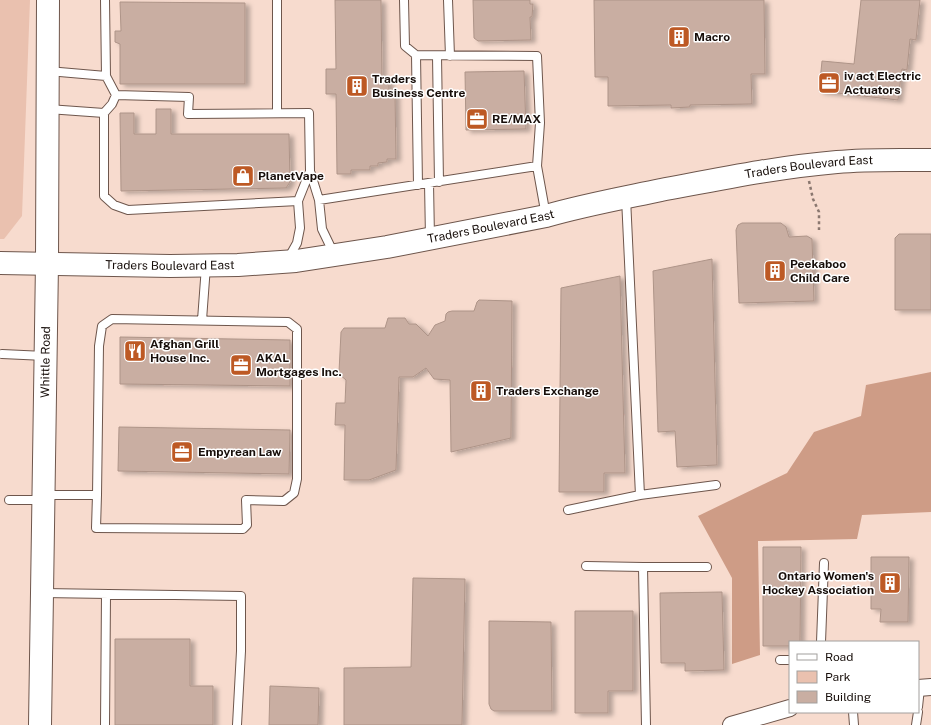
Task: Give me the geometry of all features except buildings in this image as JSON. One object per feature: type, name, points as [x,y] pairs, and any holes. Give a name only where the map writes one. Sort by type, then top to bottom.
[{"type":"street","name":"Whittle Road","points":[[40,725],[46,356],[48,0]]},
{"type":"street","name":"Traders Boulevard East","points":[[0,263],[170,266],[238,265],[287,261],[335,255],[430,239],[546,216],[570,209],[626,197],[765,170],[855,161],[931,160]]},
{"type":"street","points":[[731,725],[789,708]]},
{"type":"lane","points":[[105,0],[106,76],[116,95]]},
{"type":"lane","points":[[277,0],[277,113]]},
{"type":"lane","points":[[404,0],[405,46],[416,55],[537,56],[540,123],[537,166],[546,216]]},
{"type":"lane","points":[[448,0],[450,56]]},
{"type":"lane","points":[[416,55],[418,185]]},
{"type":"lane","points":[[438,56],[439,182]]},
{"type":"lane","points":[[48,71],[106,76]]},
{"type":"lane","points":[[116,95],[189,98],[188,114],[309,113],[310,171],[319,200],[322,229],[335,255]]},
{"type":"lane","points":[[116,95],[112,104],[104,113],[104,196],[114,205],[128,210],[298,201]]},
{"type":"lane","points":[[47,109],[104,113]]},
{"type":"lane","points":[[319,200],[537,166]]},
{"type":"lane","points":[[287,261],[297,244],[300,228],[298,201],[310,171]]},
{"type":"lane","points":[[429,183],[430,239]]},
{"type":"lane","points":[[626,197],[640,495]]},
{"type":"lane","points":[[202,320],[206,265]]},
{"type":"lane","points":[[112,319],[202,320],[288,322],[297,330],[297,479],[294,493],[284,500],[246,500],[247,525],[244,529],[96,528],[97,495],[99,346],[102,326],[112,319]]},
{"type":"lane","points":[[2,354],[46,356]]},
{"type":"lane","points":[[568,510],[640,495],[716,485]]},
{"type":"lane","points":[[8,500],[97,495]]},
{"type":"lane","points":[[821,641],[824,563]]},
{"type":"lane","points":[[586,566],[707,567]]},
{"type":"lane","points":[[643,567],[646,725]]},
{"type":"lane","points":[[42,594],[241,596],[241,651],[237,725]]},
{"type":"lane","points":[[105,725],[106,594]]},
{"type":"lane","points":[[780,660],[789,660]]},
{"type":"lane","points":[[919,703],[923,688]]},
{"type":"lane","points":[[853,713],[854,725]]},
{"type":"lane","points":[[916,725],[918,713]]},
{"type":"path","points":[[806,165],[812,199],[819,212],[819,230]]},
{"type":"green space","points":[[0,0],[30,0],[22,216],[4,239],[0,239]]},
{"type":"shaded area","points":[[931,372],[931,512],[862,515],[857,539],[758,541],[760,655],[732,664],[732,578],[698,516],[787,473],[814,432],[861,416],[866,385]]},
{"type":"place","name":"Macro","points":[[679,37]]},
{"type":"place","name":"iv act Electric Actuators","points":[[829,83]]},
{"type":"place","name":"Traders Business Centre","points":[[357,86]]},
{"type":"place","name":"RE/MAX","points":[[477,119]]},
{"type":"place","name":"PlanetVape","points":[[243,176]]},
{"type":"place","name":"Peekaboo Child Care","points":[[775,271]]},
{"type":"place","name":"Afghan Grill House Inc.","points":[[135,351]]},
{"type":"place","name":"AKAL Mortgages Inc.","points":[[241,365]]},
{"type":"place","name":"Traders Exchange","points":[[481,391]]},
{"type":"place","name":"Empyrean Law","points":[[182,452]]},
{"type":"place","name":"Ontario Women's Hockey Association","points":[[890,583]]}]
